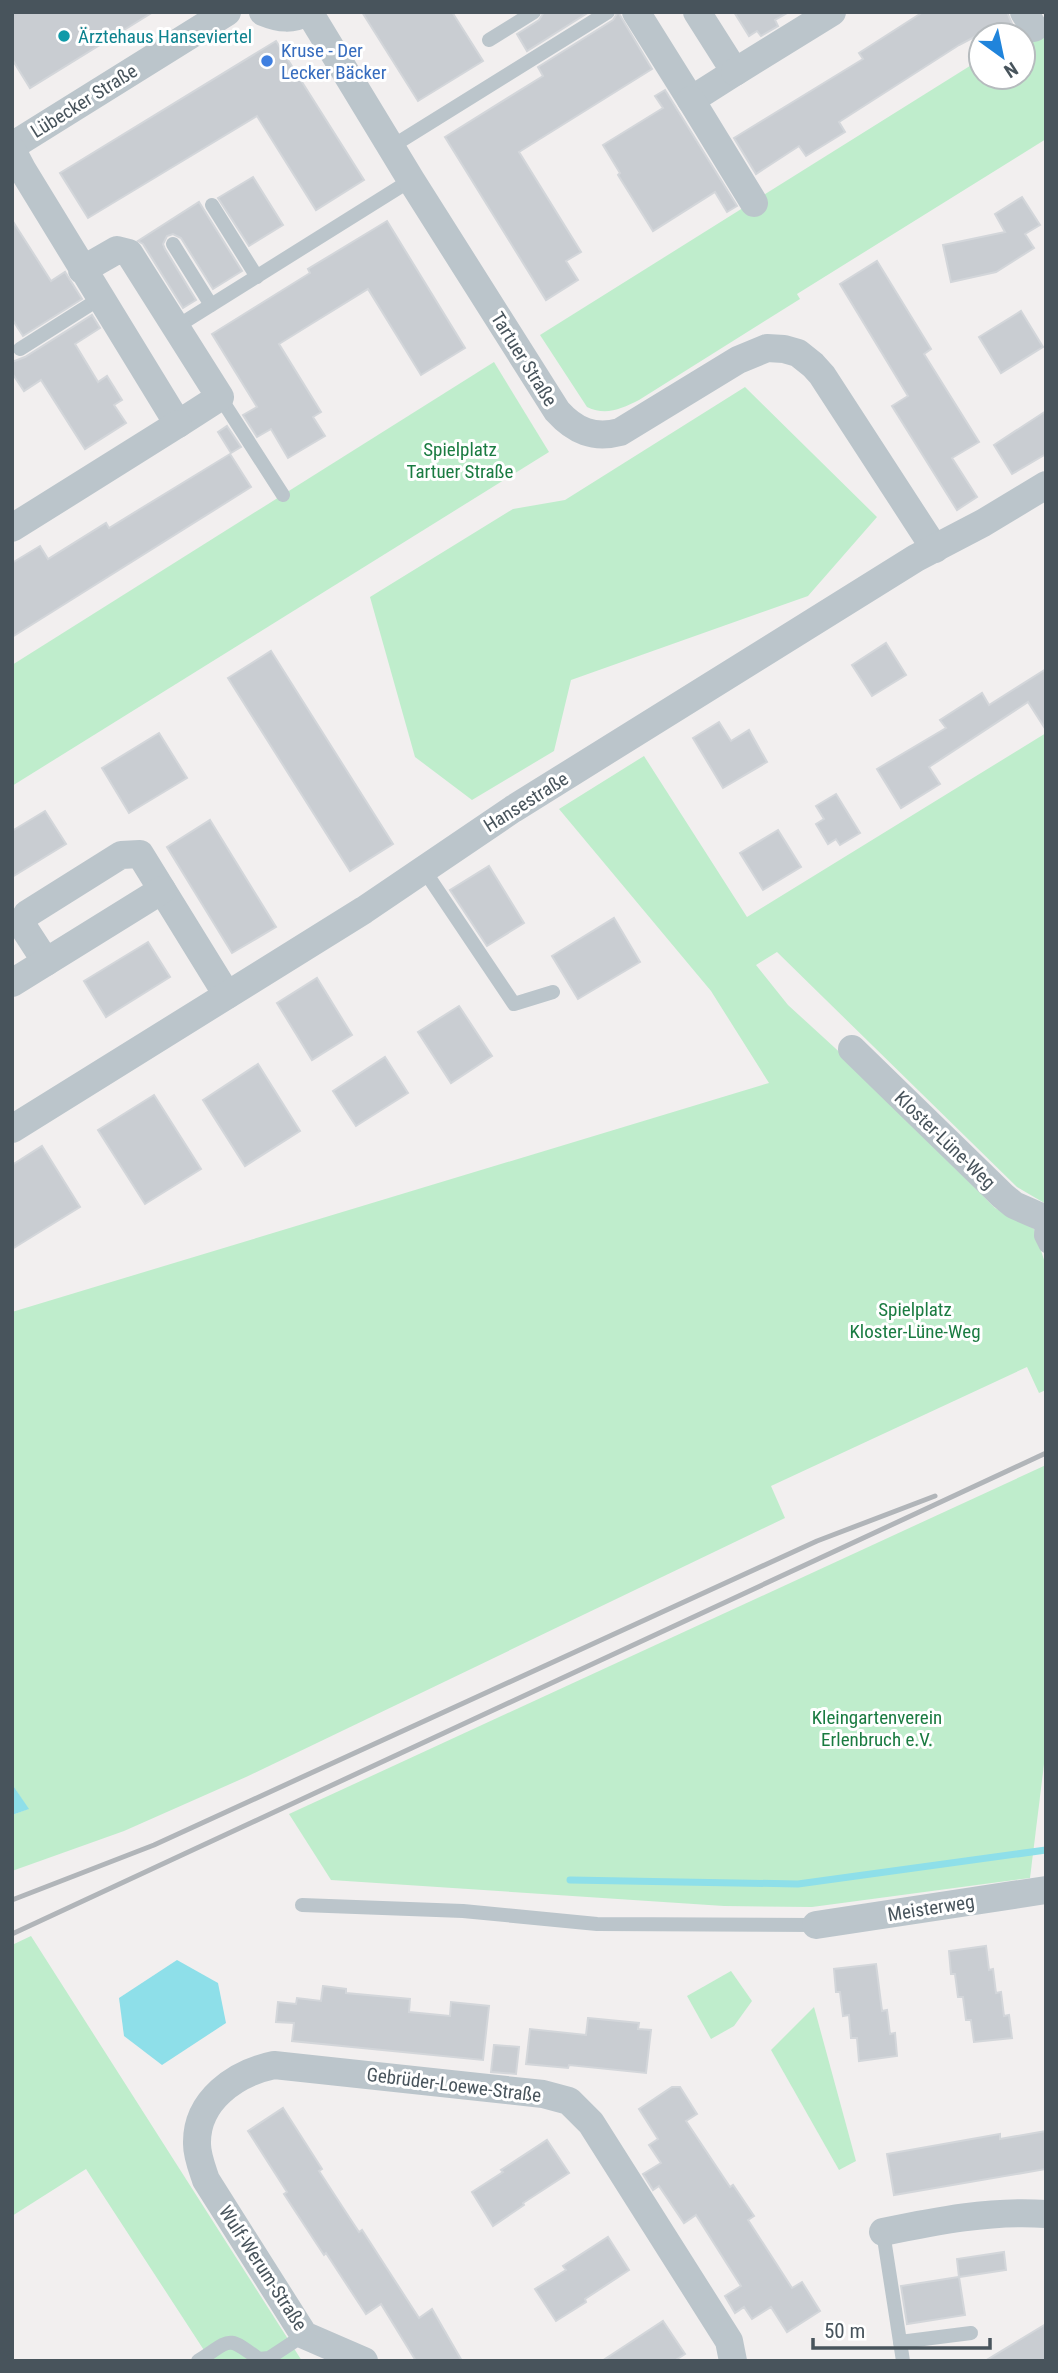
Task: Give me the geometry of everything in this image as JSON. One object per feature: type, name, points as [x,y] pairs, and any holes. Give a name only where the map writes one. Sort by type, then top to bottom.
[{"type":"street","name":"Lübecker Straße","points":[[12,148],[227,12]]},
{"type":"street","points":[[263,12],[278,18],[296,18],[309,12]]},
{"type":"street","name":"Tartuer Straße","points":[[309,12],[557,411],[572,426],[598,435],[620,432],[738,360],[767,348],[791,350],[805,357],[821,375],[935,549]]},
{"type":"street","points":[[636,12],[754,203]]},
{"type":"street","points":[[697,12],[735,72]]},
{"type":"street","points":[[691,100],[832,12]]},
{"type":"street","points":[[12,148],[99,299],[178,424]]},
{"type":"street","points":[[12,528],[219,397],[129,253],[117,250],[82,270]]},
{"type":"street","name":"Hansestraße","points":[[12,1129],[364,910],[513,809],[916,558],[1046,485]]},
{"type":"street","points":[[46,962],[17,918],[121,855],[140,854],[227,995]]},
{"type":"street","points":[[12,983],[162,890]]},
{"type":"street","name":"Kloster-Lüne-Weg","points":[[852,1049],[1003,1196],[1014,1205],[1044,1218]]},
{"type":"street","name":"Meisterweg","points":[[817,1925],[1046,1890]]},
{"type":"street","name":"Gebrüder-Loewe-Straße","points":[[197,2142],[199,2125],[218,2093],[235,2078],[255,2069],[274,2065],[543,2094],[569,2101],[591,2123],[636,2193],[729,2341],[733,2361]]},
{"type":"street","name":"Wulf-Werum-Straße","points":[[197,2142],[206,2180],[304,2335],[363,2361]]},
{"type":"street","points":[[883,2232],[928,2222],[984,2215],[1023,2212],[1046,2214]]},
{"type":"lane","points":[[489,40],[534,12]]},
{"type":"lane","points":[[391,147],[608,12]]},
{"type":"lane","points":[[176,327],[411,180]]},
{"type":"lane","points":[[212,205],[257,276]]},
{"type":"lane","points":[[173,244],[211,305]]},
{"type":"lane","points":[[20,349],[99,299]]},
{"type":"lane","points":[[219,397],[283,495]]},
{"type":"lane","points":[[424,870],[514,1004],[553,992]]},
{"type":"lane","points":[[1044,1218],[1041,1236],[1046,1246]]},
{"type":"lane","points":[[302,1905],[463,1912],[597,1924],[817,1925]]},
{"type":"lane","points":[[883,2232],[903,2361]]},
{"type":"lane","points":[[900,2342],[971,2333]]},
{"type":"lane","points":[[198,2361],[228,2342],[235,2342],[259,2359],[269,2358],[304,2335]]},
{"type":"green space","points":[[1046,18],[1046,139],[797,294],[800,299],[639,400],[620,409],[607,411],[587,407],[540,335],[967,68],[967,91],[1037,91],[1037,24]]},
{"type":"green space","name":"Spielplatz Tartuer Straße","points":[[494,362],[549,452],[12,786],[12,665]]},
{"type":"green space","points":[[745,387],[877,517],[808,596],[571,680],[554,751],[472,800],[415,757],[370,597],[513,509],[565,500]]},
{"type":"green space","name":"Spielplatz Kloster-Lüne-Weg","points":[[1046,733],[1046,1204],[1017,1187],[777,952],[756,965],[788,1005],[858,1069],[995,1208],[1034,1229],[1046,1266],[1046,1390],[1039,1393],[1027,1367],[771,1486],[785,1518],[246,1777],[124,1831],[12,1871],[12,1815],[28,1809],[12,1784],[12,1312],[769,1083],[711,991],[559,809],[644,756],[747,917]]},
{"type":"green space","name":"Kleingartenverein Erlenbruch e.V.","points":[[1046,1465],[1046,1748],[1030,1878],[812,1907],[724,1906],[331,1880],[289,1814]]},
{"type":"green space","points":[[31,1936],[302,2361],[211,2361],[86,2169],[12,2216],[12,1945]]},
{"type":"green space","points":[[731,1971],[752,2001],[734,2026],[711,2039],[687,1996]]},
{"type":"green space","points":[[814,2007],[856,2161],[839,2170],[771,2050]]},
{"type":"water","points":[[12,1784],[29,1809],[12,1815]]},
{"type":"water","points":[[177,1960],[218,1983],[226,2023],[162,2065],[124,2036],[119,1998]]},
{"type":"building","name":"Ärztehaus Hanseviertel","points":[[12,12],[153,12],[30,88],[12,59]]},
{"type":"building","points":[[362,12],[452,12],[483,61],[418,101]]},
{"type":"building","points":[[544,12],[589,12],[527,51],[517,34],[539,20]]},
{"type":"building","points":[[618,12],[652,69],[519,152],[581,252],[566,261],[578,280],[546,300],[445,137],[543,76],[538,67],[613,20]]},
{"type":"building","points":[[734,12],[789,12],[775,20],[778,26],[761,36],[757,31],[749,36]]},
{"type":"building","points":[[923,12],[1007,12],[1011,21],[967,21],[967,41],[839,122],[845,132],[806,156],[799,146],[756,174],[734,138],[863,59],[859,53]]},
{"type":"building","points":[[276,41],[364,180],[316,210],[257,116],[88,218],[60,173]]},
{"type":"building","points":[[665,90],[737,206],[727,212],[715,192],[653,231],[618,175],[620,173],[603,145],[663,108],[655,96]]},
{"type":"building","points":[[253,177],[283,225],[249,246],[218,198]]},
{"type":"building","points":[[1022,197],[1040,225],[1025,234],[1034,248],[996,272],[951,282],[943,245],[1005,232],[995,214]]},
{"type":"building","points":[[199,202],[242,271],[213,289],[181,238],[173,234],[167,236],[163,244],[165,249],[196,300],[183,308],[143,244],[138,241]]},
{"type":"building","points":[[12,220],[51,281],[65,272],[82,299],[23,336],[12,319]]},
{"type":"building","points":[[387,221],[465,348],[421,375],[368,289],[279,344],[321,412],[313,417],[325,436],[288,458],[271,429],[257,437],[243,415],[257,407],[212,334],[310,273],[308,269]]},
{"type":"building","points":[[877,261],[931,349],[924,354],[979,442],[952,458],[977,497],[957,510],[892,406],[908,396],[840,284]]},
{"type":"building","points":[[1021,311],[1043,347],[1001,373],[979,337]]},
{"type":"building","points":[[92,315],[100,328],[75,344],[98,382],[107,376],[122,400],[114,405],[126,423],[85,449],[41,380],[24,391],[12,373],[12,362],[25,357]]},
{"type":"building","points":[[1046,411],[1046,454],[1012,474],[994,445]]},
{"type":"building","points":[[227,426],[241,447],[231,453],[218,432]]},
{"type":"building","points":[[230,454],[251,487],[12,637],[12,563],[40,546],[48,559],[106,523],[109,528]]},
{"type":"building","points":[[886,643],[906,675],[872,696],[852,665]]},
{"type":"building","points":[[271,651],[393,844],[350,871],[228,678]]},
{"type":"building","points":[[1046,669],[1046,730],[1028,702],[929,767],[940,784],[901,808],[877,769],[946,728],[940,720],[982,693],[989,705]]},
{"type":"building","points":[[719,722],[731,741],[749,730],[767,762],[723,788],[693,738]]},
{"type":"building","points":[[159,733],[187,778],[129,813],[102,768]]},
{"type":"building","points":[[836,794],[860,833],[840,845],[836,839],[828,844],[816,824],[824,819],[816,806]]},
{"type":"building","points":[[45,811],[66,844],[12,877],[12,831]]},
{"type":"building","points":[[210,820],[276,927],[232,953],[167,847]]},
{"type":"building","points":[[778,830],[801,867],[763,890],[740,853]]},
{"type":"building","points":[[489,866],[524,923],[487,946],[450,890]]},
{"type":"building","points":[[614,918],[640,962],[578,999],[552,956]]},
{"type":"building","points":[[148,942],[170,977],[106,1017],[84,981]]},
{"type":"building","points":[[317,978],[352,1035],[312,1060],[277,1003]]},
{"type":"building","points":[[459,1006],[492,1056],[451,1083],[418,1032]]},
{"type":"building","points":[[385,1057],[408,1093],[356,1126],[333,1091]]},
{"type":"building","points":[[258,1064],[300,1131],[245,1166],[203,1100]]},
{"type":"building","points":[[154,1095],[201,1169],[145,1204],[98,1130]]},
{"type":"building","points":[[42,1146],[80,1207],[12,1249],[12,1165]]},
{"type":"building","points":[[986,1946],[989,1970],[993,1969],[996,1993],[1001,1992],[1004,2016],[1009,2015],[1012,2038],[974,2042],[971,2020],[966,2020],[963,1997],[958,1997],[955,1974],[951,1974],[949,1951]]},
{"type":"building","points":[[876,1964],[882,2011],[887,2010],[890,2034],[895,2033],[897,2056],[859,2061],[857,2038],[851,2038],[849,2015],[843,2016],[840,1992],[836,1992],[834,1969]]},
{"type":"building","points":[[323,1986],[346,1989],[346,1993],[410,1999],[409,2012],[450,2016],[451,2002],[489,2006],[483,2060],[292,2041],[294,2023],[276,2022],[278,2002],[296,2004],[297,1998],[321,2001]]},
{"type":"building","points":[[588,2018],[639,2023],[638,2029],[651,2030],[646,2073],[569,2065],[568,2068],[526,2064],[530,2029],[586,2035]]},
{"type":"building","points":[[494,2045],[519,2047],[516,2074],[491,2072]]},
{"type":"building","points":[[672,2087],[680,2087],[697,2114],[686,2121],[730,2187],[733,2185],[754,2216],[748,2220],[792,2288],[802,2282],[820,2311],[787,2332],[771,2307],[752,2319],[744,2307],[735,2313],[725,2296],[741,2286],[696,2215],[684,2223],[659,2186],[653,2190],[643,2174],[661,2163],[649,2145],[658,2139],[639,2109]]},
{"type":"building","points":[[283,2108],[322,2169],[319,2171],[359,2232],[362,2230],[419,2318],[432,2309],[462,2361],[416,2361],[381,2304],[366,2314],[326,2253],[324,2255],[284,2194],[287,2192],[248,2131]]},
{"type":"building","points":[[1046,2131],[1046,2169],[894,2195],[887,2154],[1000,2134],[1000,2139]]},
{"type":"building","points":[[547,2140],[569,2173],[493,2226],[472,2192]]},
{"type":"building","points":[[608,2237],[629,2270],[556,2321],[535,2289],[566,2270],[563,2266]]},
{"type":"building","points":[[1004,2252],[1006,2270],[959,2277],[957,2259]]},
{"type":"building","points":[[959,2277],[965,2315],[907,2324],[901,2286]]},
{"type":"building","points":[[663,2321],[685,2354],[674,2361],[602,2361]]},
{"type":"building","points":[[1046,2324],[1046,2361],[985,2361]]},
{"type":"waterway","points":[[570,1880],[798,1884],[1046,1850]]},
{"type":"railway","points":[[12,1934],[1046,1453]]},
{"type":"railway","points":[[12,1900],[154,1845],[817,1541],[935,1496]]},
{"type":"place","name":"Ärztehaus Hanseviertel","points":[[64,36]]},
{"type":"place","name":"Kruse - Der Lecker Bäcker","points":[[267,61]]}]
